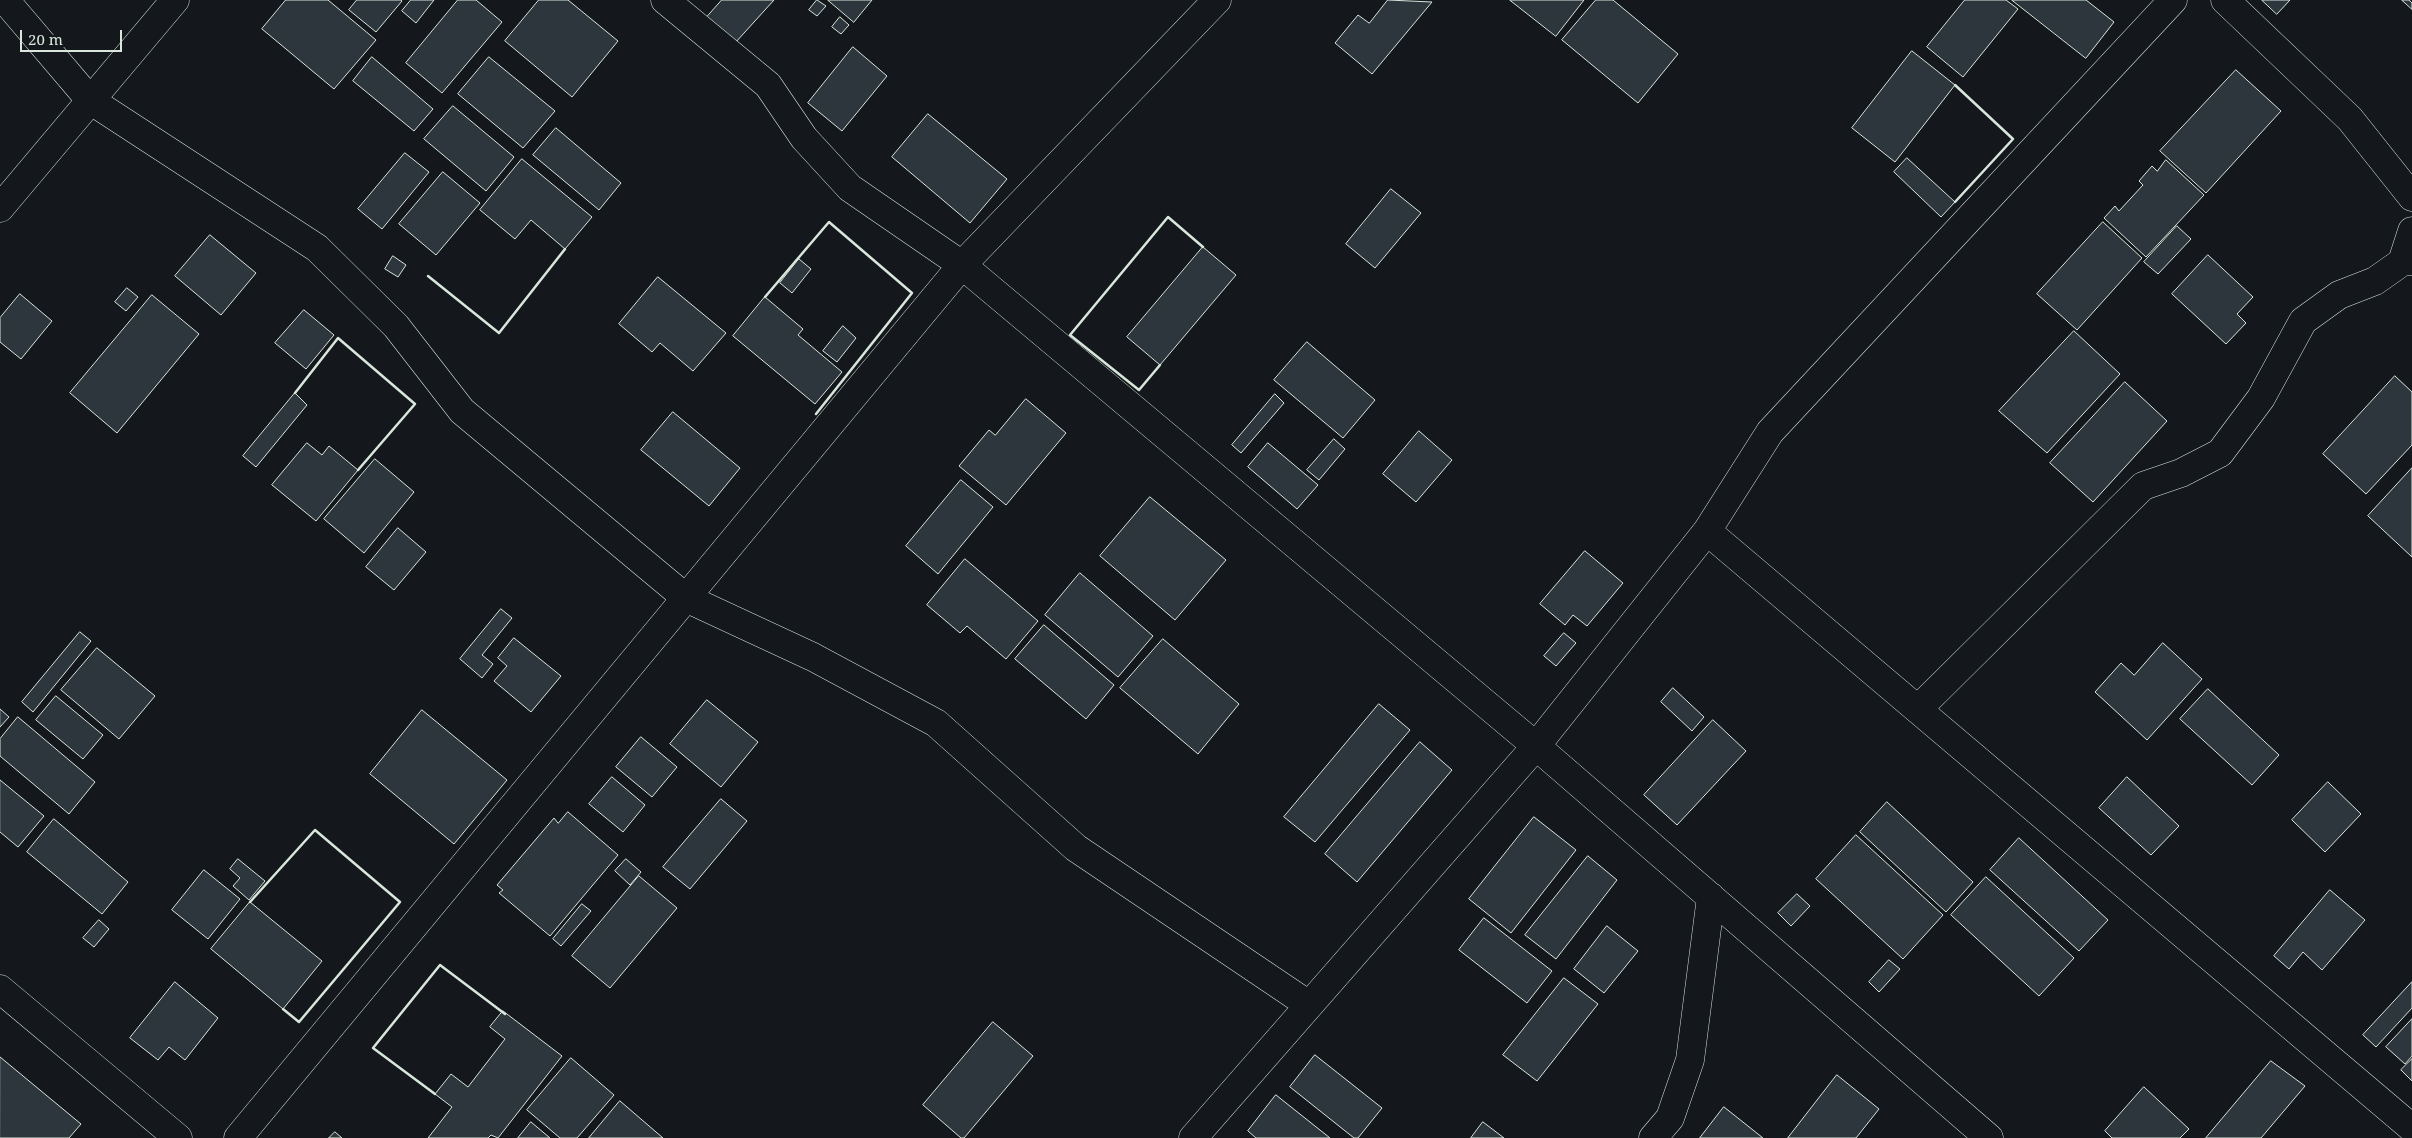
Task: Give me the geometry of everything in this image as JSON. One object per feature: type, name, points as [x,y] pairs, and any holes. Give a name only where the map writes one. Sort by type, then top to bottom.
[{"type":"street","points":[[5,0],[90,100],[317,248],[396,326],[462,411],[686,598],[813,657],[936,723],[1076,848],[1310,1005]]},
{"type":"street","points":[[0,208],[176,0]]},
{"type":"street","points":[[665,0],[768,85],[804,138],[850,188],[962,265],[1536,746],[1988,1138]]},
{"type":"street","points":[[238,1138],[962,265],[1217,0]]},
{"type":"street","points":[[1193,1138],[1536,746],[1707,531],[1770,432],[2173,0]]},
{"type":"street","points":[[2225,0],[2350,119],[2412,197]]},
{"type":"street","points":[[1918,709],[2143,486],[2182,473],[2220,453],[2261,398],[2303,321],[2339,295],[2375,281],[2407,261],[2412,231]]},
{"type":"street","points":[[1707,531],[2412,1128]]},
{"type":"street","points":[[1653,1138],[1670,1118],[1690,1060],[1711,897]]},
{"type":"street","points":[[0,989],[178,1138]]},
{"type":"building","points":[[286,0],[328,0],[376,40],[334,89],[262,29]]},
{"type":"building","points":[[357,0],[402,1],[376,32],[349,10]]},
{"type":"building","points":[[411,0],[434,0],[416,23],[402,11]]},
{"type":"building","points":[[458,0],[476,0],[502,22],[442,93],[406,63]]},
{"type":"building","points":[[539,0],[568,0],[618,41],[572,97],[505,41]]},
{"type":"building","points":[[722,0],[774,0],[735,43],[707,17]]},
{"type":"building","points":[[817,0],[826,6],[817,16],[809,10]]},
{"type":"building","points":[[828,0],[872,0],[854,22]]},
{"type":"building","points":[[1388,0],[1432,2],[1372,74],[1335,43],[1358,15],[1369,23]]},
{"type":"building","points":[[1510,0],[1584,0],[1556,36]]},
{"type":"building","points":[[1596,0],[1613,0],[1678,54],[1638,103],[1562,40]]},
{"type":"building","points":[[1965,0],[2006,0],[2018,9],[1963,77],[1927,47]]},
{"type":"building","points":[[2012,0],[2086,0],[2114,22],[2086,58]]},
{"type":"building","points":[[2262,0],[2290,0],[2277,14]]},
{"type":"building","points":[[2402,0],[2409,0],[2412,3],[2412,9]]},
{"type":"building","points":[[840,17],[849,25],[841,34],[832,27]]},
{"type":"building","points":[[853,47],[887,76],[842,131],[808,103]]},
{"type":"building","points":[[1912,51],[1955,85],[1895,162],[1852,128]]},
{"type":"building","points":[[372,57],[433,109],[414,131],[353,81]]},
{"type":"building","points":[[489,57],[555,111],[523,148],[458,94]]},
{"type":"building","points":[[2236,70],[2281,111],[2206,193],[2160,151]]},
{"type":"building","points":[[453,106],[514,157],[486,191],[424,139]]},
{"type":"building","points":[[928,114],[1007,179],[970,223],[892,157]]},
{"type":"building","points":[[556,128],[621,183],[599,210],[533,155]]},
{"type":"building","points":[[405,153],[429,172],[382,229],[358,209]]},
{"type":"building","points":[[1907,158],[1955,202],[1941,217],[1894,172]]},
{"type":"building","points":[[522,159],[592,217],[565,249],[531,220],[515,239],[480,210]]},
{"type":"building","points":[[2166,160],[2204,195],[2146,257],[2104,218],[2115,206],[2119,211],[2143,185],[2139,181],[2152,166],[2157,171]]},
{"type":"building","points":[[443,172],[480,203],[436,255],[399,224]]},
{"type":"building","points":[[1391,189],[1421,213],[1375,268],[1346,244]]},
{"type":"building","points":[[2103,222],[2142,258],[2077,330],[2037,294]]},
{"type":"building","points":[[2177,226],[2191,239],[2158,274],[2144,262]]},
{"type":"building","points":[[210,235],[256,273],[221,315],[175,276]]},
{"type":"building","points":[[1203,247],[1236,275],[1160,365],[1127,337]]},
{"type":"building","points":[[2208,255],[2253,297],[2237,314],[2246,323],[2226,344],[2172,294]]},
{"type":"building","points":[[393,256],[406,265],[398,277],[385,269]]},
{"type":"building","points":[[799,259],[811,269],[792,293],[780,283]]},
{"type":"building","points":[[658,277],[726,333],[693,371],[660,343],[652,352],[619,324]]},
{"type":"building","points":[[127,288],[138,297],[126,311],[115,302]]},
{"type":"building","points":[[20,294],[52,321],[21,359],[0,342],[0,318]]},
{"type":"building","points":[[152,295],[199,334],[117,433],[70,393]]},
{"type":"building","points":[[765,297],[803,329],[798,335],[842,372],[815,404],[733,336]]},
{"type":"building","points":[[304,310],[334,335],[306,369],[275,343]]},
{"type":"building","points":[[843,326],[856,338],[837,362],[823,351]]},
{"type":"building","points":[[2074,331],[2120,374],[2047,453],[1999,411]]},
{"type":"building","points":[[1307,342],[1375,400],[1343,438],[1274,380]]},
{"type":"building","points":[[2395,376],[2412,392],[2412,445],[2366,494],[2323,454]]},
{"type":"building","points":[[2125,382],[2167,421],[2093,502],[2050,463]]},
{"type":"building","points":[[295,393],[307,405],[256,467],[243,456]]},
{"type":"building","points":[[1275,394],[1284,403],[1241,453],[1232,445]]},
{"type":"building","points":[[1026,399],[1066,433],[1006,505],[959,466],[989,430],[995,435]]},
{"type":"building","points":[[673,412],[740,468],[709,506],[641,450]]},
{"type":"building","points":[[1419,431],[1452,460],[1416,502],[1383,474]]},
{"type":"building","points":[[1334,439],[1345,449],[1319,480],[1307,470]]},
{"type":"building","points":[[307,443],[322,455],[329,446],[358,470],[316,521],[272,485]]},
{"type":"building","points":[[1268,443],[1318,485],[1297,509],[1248,467]]},
{"type":"building","points":[[375,459],[414,492],[364,553],[324,519]]},
{"type":"building","points":[[2412,468],[2412,557],[2368,516]]},
{"type":"building","points":[[961,480],[993,507],[938,574],[906,546]]},
{"type":"building","points":[[1150,497],[1226,560],[1175,620],[1100,556]]},
{"type":"building","points":[[398,528],[426,552],[394,590],[366,567]]},
{"type":"building","points":[[1585,551],[1623,583],[1587,626],[1573,615],[1565,625],[1540,604]]},
{"type":"building","points":[[965,559],[1038,621],[1006,659],[967,626],[960,633],[927,605]]},
{"type":"building","points":[[1080,573],[1153,636],[1118,677],[1045,615]]},
{"type":"building","points":[[501,609],[512,618],[482,655],[493,664],[482,678],[460,659]]},
{"type":"building","points":[[1044,625],[1114,685],[1086,719],[1015,659]]},
{"type":"building","points":[[80,632],[91,641],[33,712],[22,702]]},
{"type":"building","points":[[1564,633],[1576,643],[1556,666],[1544,656]]},
{"type":"building","points":[[514,638],[561,676],[531,712],[494,681],[507,666],[498,658]]},
{"type":"building","points":[[1163,639],[1239,704],[1198,754],[1120,688]]},
{"type":"building","points":[[2163,643],[2202,679],[2147,740],[2095,692],[2121,663],[2134,675]]},
{"type":"building","points":[[97,648],[155,696],[119,739],[61,690]]},
{"type":"building","points":[[1673,688],[1704,717],[1692,731],[1661,702]]},
{"type":"building","points":[[2208,689],[2279,755],[2252,785],[2180,719]]},
{"type":"building","points":[[56,696],[103,735],[83,759],[36,720]]},
{"type":"building","points":[[707,700],[758,742],[721,787],[670,744]]},
{"type":"building","points":[[1379,704],[1410,730],[1315,842],[1284,817]]},
{"type":"building","points":[[0,709],[9,717],[0,727]]},
{"type":"building","points":[[422,710],[507,780],[454,844],[370,774]]},
{"type":"building","points":[[18,717],[95,782],[69,814],[0,756],[0,739]]},
{"type":"building","points":[[1713,720],[1746,751],[1677,825],[1644,795]]},
{"type":"building","points":[[641,737],[677,767],[652,797],[616,767]]},
{"type":"building","points":[[1420,742],[1452,770],[1357,882],[1325,854]]},
{"type":"building","points":[[612,777],[645,805],[623,832],[589,804]]},
{"type":"building","points":[[2127,777],[2179,826],[2151,855],[2099,808]]},
{"type":"building","points":[[0,780],[44,816],[18,847],[0,832]]},
{"type":"building","points":[[2328,782],[2361,814],[2325,852],[2292,820]]},
{"type":"building","points":[[721,799],[747,821],[690,889],[663,867]]},
{"type":"building","points":[[1887,802],[1973,882],[1946,912],[1860,832]]},
{"type":"building","points":[[568,812],[618,855],[550,936],[499,893],[503,890],[497,885],[554,818],[558,823]]},
{"type":"building","points":[[1534,817],[1576,850],[1511,933],[1469,899]]},
{"type":"building","points":[[54,819],[128,882],[102,914],[27,852]]},
{"type":"building","points":[[1856,835],[1943,915],[1903,959],[1816,879]]},
{"type":"building","points":[[2019,838],[2108,920],[2079,951],[1990,870]]},
{"type":"building","points":[[1588,856],[1617,880],[1556,959],[1525,935]]},
{"type":"building","points":[[238,859],[265,881],[249,900],[233,886],[240,878],[230,869]]},
{"type":"building","points":[[626,859],[641,872],[630,885],[615,871]]},
{"type":"building","points":[[204,870],[240,899],[208,939],[172,910]]},
{"type":"building","points":[[639,876],[677,908],[610,988],[572,956]]},
{"type":"building","points":[[1986,877],[2074,958],[2039,996],[1951,915]]},
{"type":"building","points":[[2330,890],[2365,920],[2322,970],[2303,952],[2289,969],[2274,956]]},
{"type":"building","points":[[1797,894],[1810,906],[1791,926],[1778,913]]},
{"type":"building","points":[[250,902],[322,961],[283,1009],[211,949]]},
{"type":"building","points":[[582,904],[591,911],[561,946],[553,939]]},
{"type":"building","points":[[1484,918],[1552,971],[1527,1003],[1459,950]]},
{"type":"building","points":[[99,920],[109,929],[94,947],[83,938]]},
{"type":"building","points":[[1607,926],[1638,951],[1604,993],[1574,969]]},
{"type":"building","points":[[1889,960],[1900,969],[1879,992],[1869,982]]},
{"type":"building","points":[[1564,978],[1598,1004],[1537,1081],[1503,1055]]},
{"type":"building","points":[[175,982],[218,1018],[185,1060],[169,1047],[158,1060],[130,1038]]},
{"type":"building","points":[[2412,982],[2412,1008],[2376,1047],[2363,1035]]},
{"type":"building","points":[[503,1011],[562,1056],[498,1138],[491,1135],[488,1138],[428,1138],[452,1107],[435,1094],[451,1074],[468,1087],[505,1039],[490,1027]]},
{"type":"building","points":[[2412,1019],[2412,1056],[2405,1064],[2386,1047]]},
{"type":"building","points":[[993,1022],[1033,1056],[964,1138],[961,1138],[923,1105]]},
{"type":"building","points":[[1315,1055],[1382,1108],[1358,1138],[1354,1138],[1290,1087]]},
{"type":"building","points":[[0,1057],[81,1124],[69,1138],[0,1138]]},
{"type":"building","points":[[571,1058],[614,1095],[577,1138],[560,1138],[527,1110]]},
{"type":"building","points":[[2412,1059],[2412,1081],[2401,1070]]},
{"type":"building","points":[[2271,1061],[2305,1086],[2261,1138],[2206,1138]]},
{"type":"building","points":[[1837,1075],[1879,1109],[1856,1138],[1788,1138]]},
{"type":"building","points":[[2144,1087],[2189,1129],[2180,1138],[2112,1138],[2105,1131]]},
{"type":"building","points":[[1276,1095],[1330,1138],[1256,1138],[1248,1131]]},
{"type":"building","points":[[620,1101],[663,1138],[589,1138]]},
{"type":"building","points":[[1724,1107],[1763,1138],[1700,1138]]},
{"type":"building","points":[[531,1122],[550,1138],[518,1138]]},
{"type":"building","points":[[1483,1122],[1504,1138],[1471,1138]]},
{"type":"building","points":[[335,1132],[342,1138],[329,1138]]},
{"type":"wall","points":[[1955,85],[2013,139],[1955,202]]},
{"type":"wall","points":[[1160,365],[1139,390],[1070,335],[1168,217],[1203,247]]},
{"type":"wall","points":[[765,297],[829,222],[912,293],[816,414]]},
{"type":"wall","points":[[428,276],[499,333],[565,249]]},
{"type":"wall","points":[[295,393],[338,338],[415,404],[358,470]]},
{"type":"wall","points":[[250,902],[315,830],[400,902],[299,1022],[283,1009]]},
{"type":"wall","points":[[435,1094],[373,1048],[440,965],[505,1014]]}]
